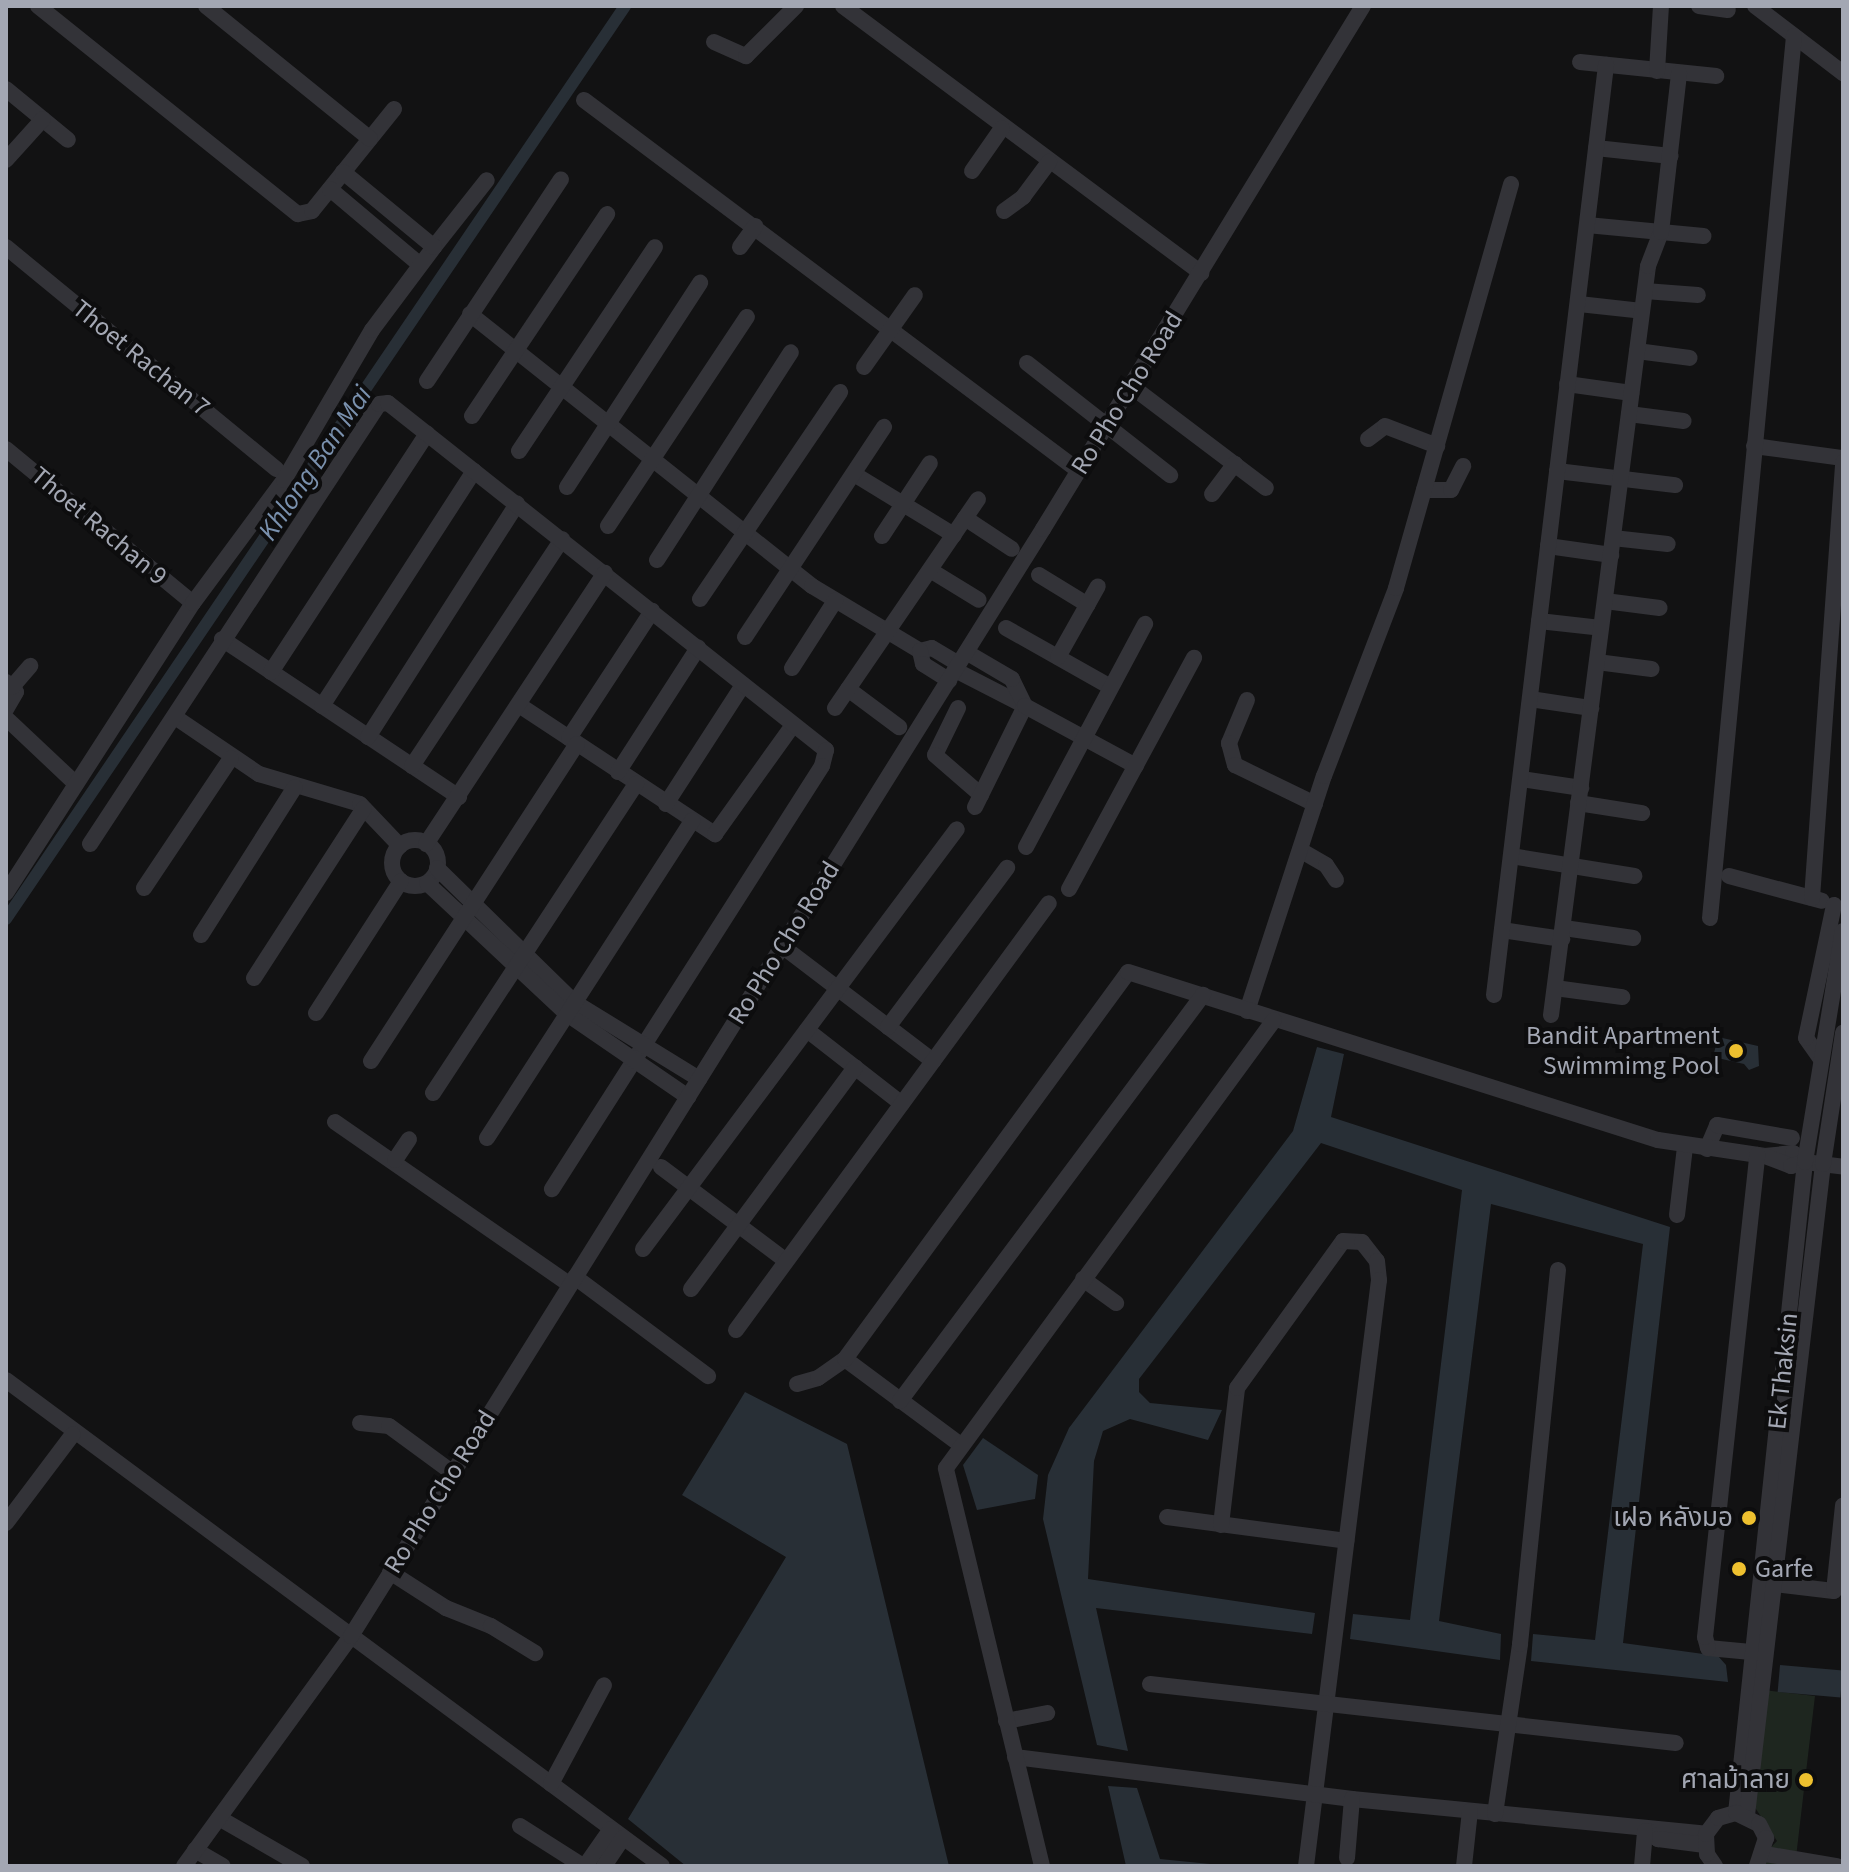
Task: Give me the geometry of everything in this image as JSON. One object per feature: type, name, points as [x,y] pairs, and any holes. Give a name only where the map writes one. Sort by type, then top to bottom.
[{"type":"street","points":[[38,6],[298,214],[312,211],[394,109]]},
{"type":"street","points":[[206,6],[370,139]]},
{"type":"street","points":[[714,42],[746,56],[796,6]]},
{"type":"street","points":[[843,6],[1002,128],[1201,273]]},
{"type":"street","name":"Ro Pho Cho Road","points":[[184,1866],[351,1636],[1079,471],[1363,6]]},
{"type":"street","points":[[1651,6],[1652,71]]},
{"type":"street","points":[[1652,71],[1661,6]]},
{"type":"street","points":[[1699,6],[1728,10]]},
{"type":"street","points":[[1760,8],[1843,73]]},
{"type":"street","points":[[1710,918],[1794,36]]},
{"type":"street","points":[[1580,62],[1716,76]]},
{"type":"street","points":[[1494,995],[1606,65]]},
{"type":"street","points":[[1551,1015],[1642,311],[1652,251],[1661,232],[1679,73]]},
{"type":"street","points":[[6,89],[68,140]]},
{"type":"street","points":[[584,100],[1079,471]]},
{"type":"street","points":[[6,160],[43,119]]},
{"type":"street","points":[[972,171],[1002,128]]},
{"type":"street","points":[[1596,148],[1671,156]]},
{"type":"street","points":[[1004,211],[1023,197],[1049,162]]},
{"type":"street","points":[[343,172],[434,247]]},
{"type":"street","points":[[427,381],[561,179]]},
{"type":"street","points":[[6,893],[12,870],[76,784],[193,603],[284,480],[372,330],[419,264],[487,180]]},
{"type":"street","points":[[1247,1011],[1315,804],[1396,588],[1511,184]]},
{"type":"street","points":[[330,189],[419,264]]},
{"type":"street","points":[[472,416],[607,214]]},
{"type":"street","points":[[1587,225],[1703,236]]},
{"type":"street","points":[[740,247],[755,226]]},
{"type":"street","name":"Thoet Rachan 7","points":[[6,247],[276,469]]},
{"type":"street","points":[[519,451],[655,247]]},
{"type":"street","points":[[567,487],[700,283]]},
{"type":"street","points":[[1645,291],[1698,295]]},
{"type":"street","points":[[864,367],[915,295]]},
{"type":"street","points":[[1579,304],[1642,311]]},
{"type":"street","points":[[470,314],[606,426],[835,601],[920,651],[932,648],[957,666],[1012,679],[1025,706],[1136,766]]},
{"type":"street","points":[[608,526],[747,317]]},
{"type":"street","points":[[1637,351],[1690,358]]},
{"type":"street","points":[[657,560],[791,352]]},
{"type":"street","points":[[1027,363],[1170,475]]},
{"type":"street","points":[[1567,384],[1631,393]]},
{"type":"street","points":[[1131,386],[1266,488]]},
{"type":"street","points":[[700,599],[840,392]]},
{"type":"street","points":[[90,844],[379,404],[388,403],[826,750],[827,759],[552,1189]]},
{"type":"street","points":[[1629,414],[1684,421]]},
{"type":"street","points":[[1368,439],[1385,426],[1437,446]]},
{"type":"street","points":[[745,637],[884,427]]},
{"type":"street","points":[[271,672],[427,434]]},
{"type":"street","points":[[1754,446],[1843,460],[1812,898]]},
{"type":"street","name":"Thoet Rachan 9","points":[[6,449],[193,603]]},
{"type":"street","points":[[882,536],[930,463]]},
{"type":"street","points":[[1212,494],[1235,464]]},
{"type":"street","points":[[1424,490],[1451,490],[1463,466]]},
{"type":"street","points":[[322,706],[474,471]]},
{"type":"street","points":[[1557,471],[1675,485]]},
{"type":"street","points":[[854,474],[954,535]]},
{"type":"street","points":[[835,708],[978,499]]},
{"type":"street","points":[[368,737],[517,504]]},
{"type":"street","points":[[965,518],[1012,549]]},
{"type":"street","points":[[1613,538],[1668,544]]},
{"type":"street","points":[[412,766],[562,539]]},
{"type":"street","points":[[1548,546],[1611,555]]},
{"type":"street","points":[[930,570],[979,600]]},
{"type":"street","points":[[426,844],[605,573]]},
{"type":"street","points":[[1039,575],[1088,605]]},
{"type":"street","points":[[1058,657],[1098,586]]},
{"type":"street","points":[[792,668],[835,601]]},
{"type":"street","points":[[1605,601],[1660,608]]},
{"type":"street","points":[[371,1061],[470,914],[652,611]]},
{"type":"street","points":[[1539,621],[1601,628]]},
{"type":"street","points":[[1026,847],[1081,736],[1145,624]]},
{"type":"street","points":[[1006,628],[1109,686]]},
{"type":"street","points":[[222,639],[459,797]]},
{"type":"street","points":[[618,772],[698,648]]},
{"type":"street","points":[[1069,889],[1194,658]]},
{"type":"street","points":[[1597,662],[1652,669]]},
{"type":"street","points":[[6,709],[16,696],[9,685],[30,666]]},
{"type":"street","points":[[666,804],[743,685]]},
{"type":"street","points":[[848,689],[899,727]]},
{"type":"street","points":[[1530,699],[1591,708]]},
{"type":"street","points":[[1247,700],[1229,743],[1235,765],[1315,804]]},
{"type":"street","points":[[519,705],[692,821],[720,834],[793,725]]},
{"type":"street","points":[[958,708],[935,755],[978,801],[1025,706]]},
{"type":"street","points":[[175,717],[231,758],[295,787],[339,796],[364,808],[400,846]]},
{"type":"street","points":[[6,718],[76,784]]},
{"type":"street","points":[[144,888],[231,758]]},
{"type":"street","points":[[1521,779],[1642,813]]},
{"type":"street","points":[[433,1093],[636,784]]},
{"type":"street","points":[[201,935],[295,787]]},
{"type":"street","points":[[254,978],[364,808]]},
{"type":"street","points":[[487,1138],[692,821]]},
{"type":"street","points":[[643,1249],[957,829]]},
{"type":"street","points":[[437,868],[427,883],[413,886],[401,881],[392,864],[400,846],[413,841],[426,844],[434,852],[437,868],[470,914]]},
{"type":"street","points":[[1300,850],[1326,865],[1336,880]]},
{"type":"street","points":[[1511,856],[1634,876]]},
{"type":"street","points":[[888,1027],[1007,868]]},
{"type":"street","points":[[1729,876],[1839,906],[1806,1038],[1820,1058]]},
{"type":"street","points":[[316,1013],[401,881]]},
{"type":"street","points":[[427,883],[470,914],[570,1008],[638,1053],[688,1097]]},
{"type":"street","points":[[736,1330],[1049,903]]},
{"type":"street","points":[[1502,930],[1633,938]]},
{"type":"street","name":"Ek Thaksin","points":[[1741,1814],[1757,1679],[1751,1652],[1768,1583],[1805,1162],[1843,931]]},
{"type":"street","points":[[782,946],[933,1061]]},
{"type":"street","points":[[797,1384],[818,1378],[845,1359],[1128,972],[1685,1147],[1761,1156],[1791,1166],[1805,1162],[1843,1167]]},
{"type":"street","points":[[1555,988],[1622,997]]},
{"type":"street","points":[[900,1401],[1203,995]]},
{"type":"street","points":[[1042,1866],[946,1474],[961,1445],[1274,1020]]},
{"type":"street","points":[[807,1030],[902,1104]]},
{"type":"street","points":[[1757,1679],[1823,1164],[1843,1033]]},
{"type":"street","points":[[638,1053],[699,1079]]},
{"type":"street","points":[[691,1289],[855,1067]]},
{"type":"street","points":[[335,1122],[708,1376]]},
{"type":"street","points":[[1707,1149],[1717,1125],[1792,1138]]},
{"type":"street","points":[[395,1160],[409,1139]]},
{"type":"street","points":[[1677,1215],[1685,1147]]},
{"type":"street","points":[[1751,1652],[1708,1648],[1705,1637],[1761,1156]]},
{"type":"street","points":[[661,1167],[786,1261]]},
{"type":"street","points":[[1221,1525],[1237,1388],[1343,1241],[1351,1239],[1372,1250],[1379,1280],[1306,1866]]},
{"type":"street","points":[[1495,1814],[1517,1671],[1558,1270]]},
{"type":"street","points":[[1083,1279],[1116,1303]]},
{"type":"street","points":[[845,1359],[961,1445]]},
{"type":"street","points":[[6,1380],[73,1434],[662,1866]]},
{"type":"street","points":[[360,1423],[389,1426],[453,1473]]},
{"type":"street","points":[[6,1523],[73,1434]]},
{"type":"street","points":[[1768,1583],[1834,1591],[1841,1548],[1843,1505]]},
{"type":"street","points":[[1167,1517],[1346,1541]]},
{"type":"street","points":[[390,1572],[446,1608],[491,1626],[535,1653]]},
{"type":"street","points":[[1150,1684],[1676,1743]]},
{"type":"street","points":[[551,1784],[604,1685]]},
{"type":"street","points":[[1006,1721],[1047,1713]]},
{"type":"street","points":[[1015,1757],[1132,1769],[1352,1799],[1647,1831],[1658,1839],[1706,1840]]},
{"type":"street","points":[[1347,1858],[1352,1799]]},
{"type":"street","points":[[1464,1866],[1470,1811]]},
{"type":"street","points":[[1715,1866],[1706,1840],[1718,1818],[1741,1814],[1766,1838],[1761,1860],[1829,1865]]},
{"type":"street","points":[[219,1818],[302,1866]]},
{"type":"street","points":[[520,1826],[584,1866],[617,1834]]},
{"type":"street","points":[[1642,1866],[1647,1831]]},
{"type":"street","points":[[604,1866],[617,1834]]},
{"type":"street","points":[[195,1850],[223,1866]]},
{"type":"shaded area","name":"Bandit Apartment Swimmimg Pool","points":[[1718,1037],[1758,1046],[1759,1066],[1749,1070],[1744,1064],[1713,1057]]},
{"type":"shaded area","points":[[1317,1047],[1344,1054],[1331,1117],[1670,1227],[1623,1643],[1718,1656],[1726,1665],[1728,1682],[1531,1661],[1533,1634],[1595,1640],[1643,1244],[1491,1204],[1439,1621],[1501,1634],[1500,1660],[1350,1639],[1353,1614],[1410,1620],[1462,1190],[1321,1143],[1139,1379],[1139,1392],[1150,1403],[1222,1410],[1208,1440],[1130,1419],[1103,1431],[1094,1461],[1088,1579],[1315,1613],[1312,1634],[1096,1608],[1128,1751],[1097,1745],[1043,1519],[1048,1475],[1069,1428],[1293,1131]]},
{"type":"shaded area","points":[[745,1392],[847,1444],[949,1866],[686,1866],[628,1819],[786,1557],[682,1495]]},
{"type":"shaded area","points":[[983,1438],[1038,1475],[1035,1499],[977,1510],[963,1465]]},
{"type":"shaded area","points":[[1780,1665],[1843,1670],[1840,1697],[1778,1692]]},
{"type":"shaded area","points":[[1764,1690],[1815,1696],[1795,1866],[1753,1866],[1777,1841],[1752,1803]]},
{"type":"shaded area","points":[[1108,1786],[1137,1788],[1160,1859],[1230,1866],[1126,1866]]},
{"type":"waterway","name":"Khlong Ban Mai","points":[[6,919],[625,6]]},
{"type":"place","name":"Bandit Apartment Swimmimg Pool","points":[[1736,1051]]},
{"type":"place","name":"เฝอ หลังมอ","points":[[1749,1518]]},
{"type":"place","name":"Garfe","points":[[1739,1569]]},
{"type":"place","name":"ศาลม้าลาย","points":[[1806,1780]]}]
